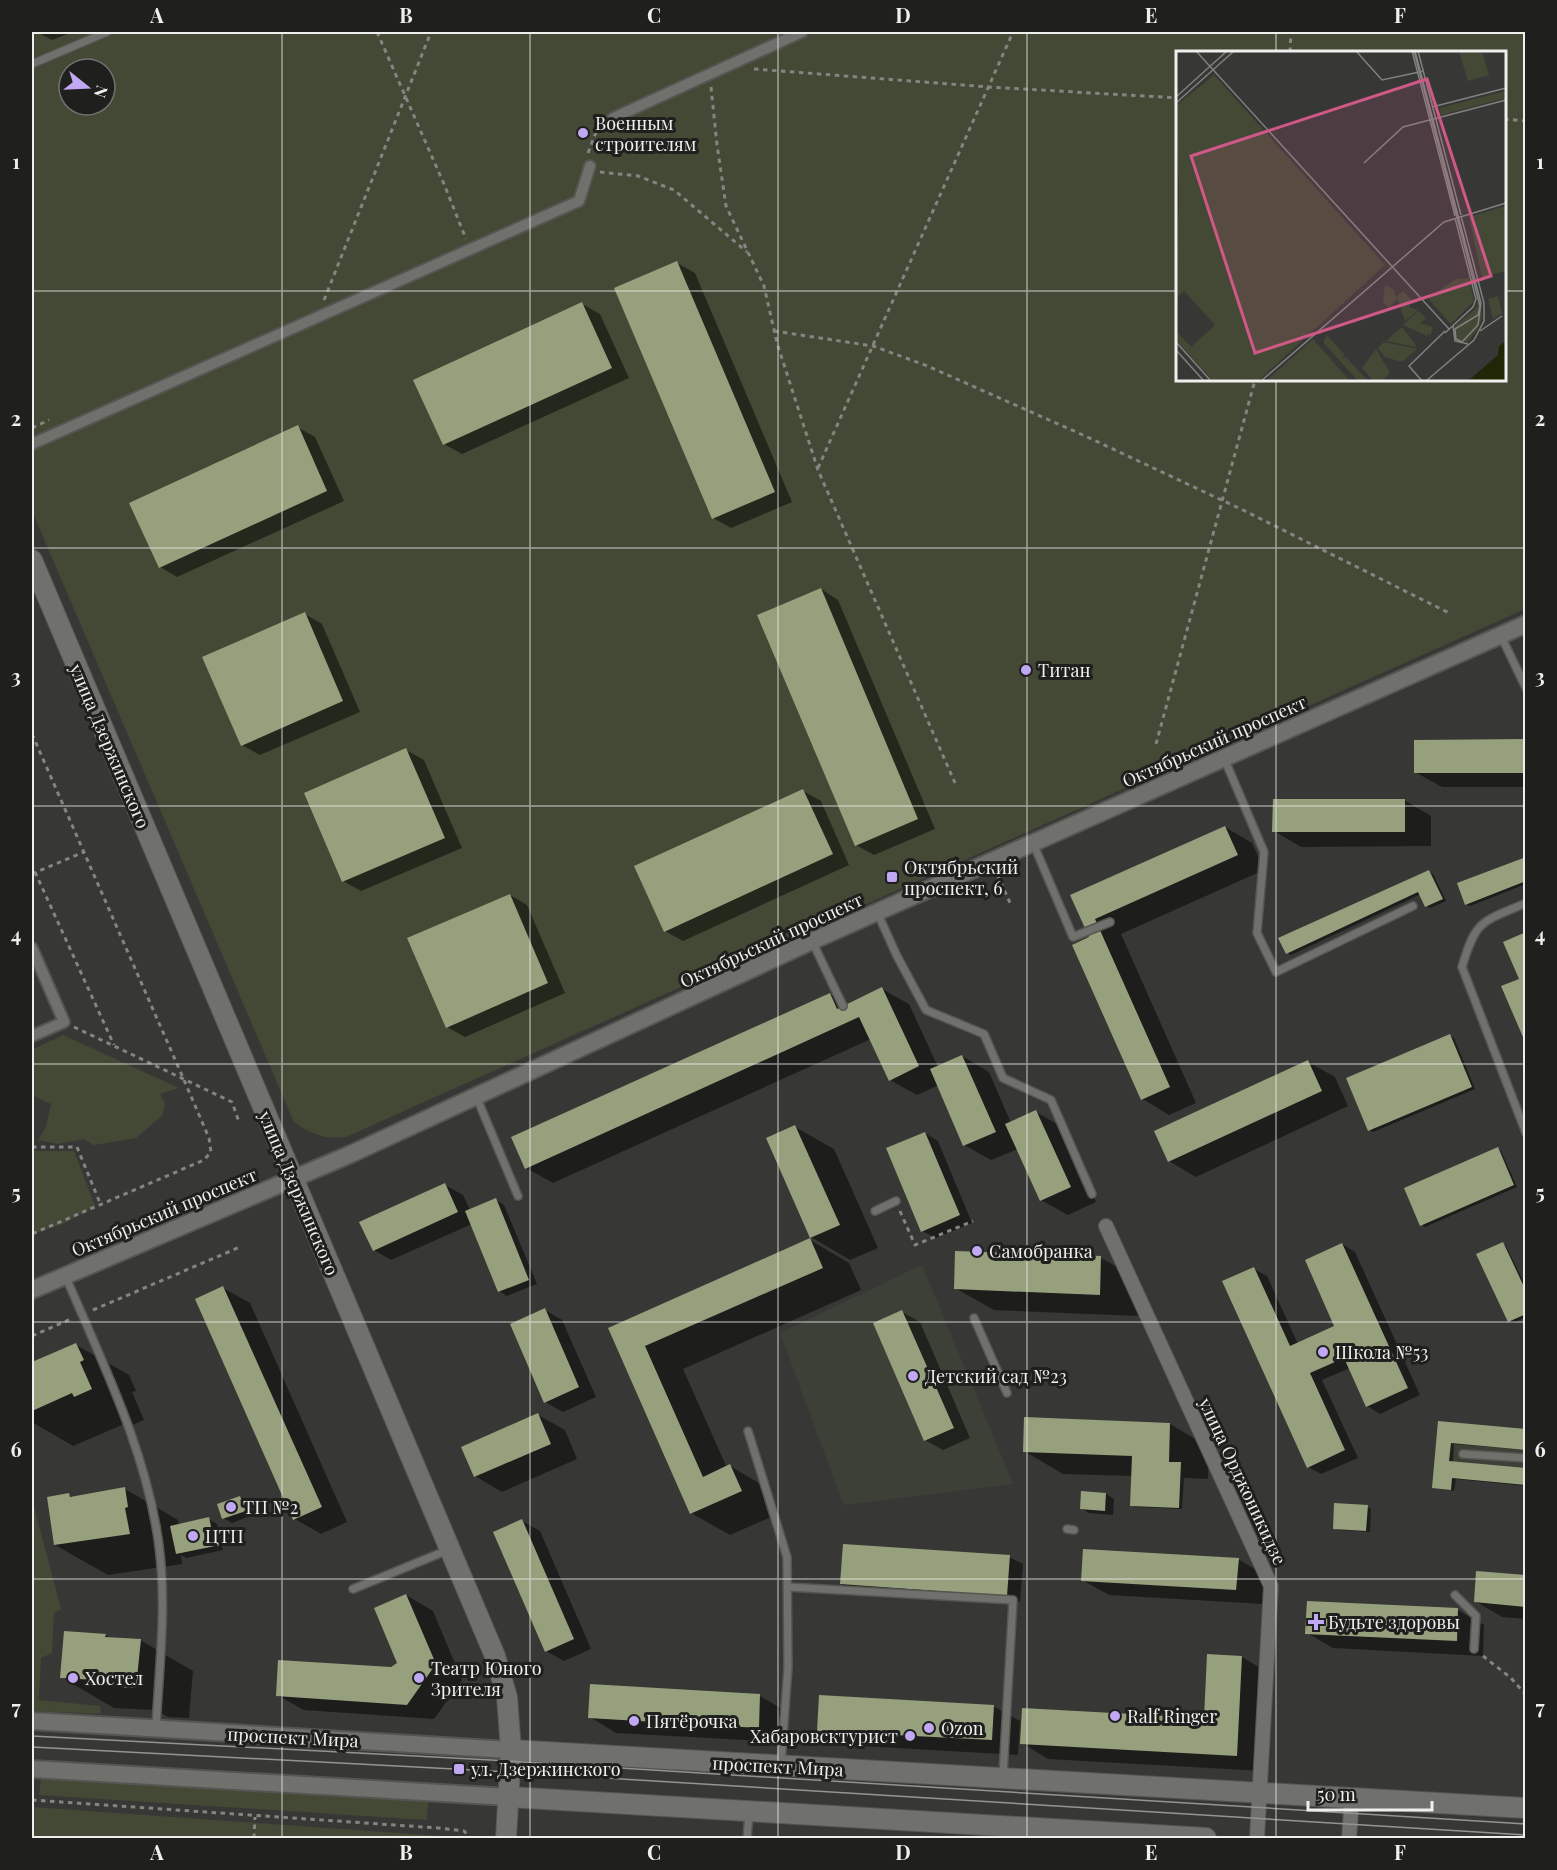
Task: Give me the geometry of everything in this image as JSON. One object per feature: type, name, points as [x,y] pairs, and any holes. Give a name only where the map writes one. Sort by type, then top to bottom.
[{"type":"main road","name":"улица Дзержинского","points":[[32,560],[495,1656],[507,1697],[511,1750],[506,1839]]},
{"type":"main road","name":"проспект Мира","points":[[511,1750],[1526,1808]]},
{"type":"main road","points":[[509,1797],[749,1811],[1025,1833],[1206,1839]]},
{"type":"street","points":[[607,118],[802,32]]},
{"type":"street","points":[[32,444],[579,201],[588,165]]},
{"type":"street","name":"Октябрьский проспект","points":[[32,1290],[293,1179],[812,941],[1526,624]]},
{"type":"street","points":[[32,948],[64,1022],[32,1036]]},
{"type":"street","name":"улица Орджоникидзе","points":[[1107,1226],[1271,1586],[1257,1839]]},
{"type":"street","name":"проспект Мира","points":[[32,1721],[511,1750]]},
{"type":"street","points":[[32,1769],[509,1797]]},
{"type":"street","points":[[1349,1839],[1352,1798]]},
{"type":"lane","points":[[32,64],[106,32]]},
{"type":"lane","points":[[1501,635],[1526,688]]},
{"type":"lane","points":[[1224,758],[1264,852],[1257,933],[1276,972],[1413,906]]},
{"type":"lane","points":[[1033,843],[1073,937],[1110,922]]},
{"type":"lane","points":[[1526,903],[1497,914],[1479,927],[1469,943],[1462,967],[1526,1133]]},
{"type":"lane","points":[[877,912],[926,1010],[984,1034],[1003,1078],[1051,1100],[1092,1194]]},
{"type":"lane","points":[[812,941],[843,1006]]},
{"type":"lane","points":[[476,1096],[518,1196]]},
{"type":"lane","points":[[875,1211],[896,1201]]},
{"type":"lane","points":[[65,1275],[137,1445],[160,1548],[162,1605],[156,1728]]},
{"type":"lane","points":[[974,1318],[1007,1393]]},
{"type":"lane","points":[[748,1431],[787,1557],[788,1667],[780,1766]]},
{"type":"lane","points":[[1462,1454],[1526,1458]]},
{"type":"lane","points":[[353,1589],[450,1550]]},
{"type":"lane","points":[[788,1587],[1013,1600],[1003,1778]]},
{"type":"lane","points":[[1455,1595],[1476,1616],[1474,1649]]},
{"type":"lane","points":[[747,1839],[749,1811]]},
{"type":"path","points":[[378,32],[470,249]]},
{"type":"path","points":[[317,316],[431,32]]},
{"type":"path","points":[[818,470],[1012,32]]},
{"type":"path","points":[[1290,51],[1291,32]]},
{"type":"path","points":[[753,69],[989,87],[1176,98]]},
{"type":"path","points":[[707,75],[713,93],[717,145],[726,206],[764,286],[774,331],[818,470],[956,783]]},
{"type":"path","points":[[607,118],[588,165],[638,176],[674,190],[749,254]]},
{"type":"path","points":[[1506,119],[1526,121]]},
{"type":"path","points":[[324,299],[335,294]]},
{"type":"path","points":[[774,331],[873,346],[946,374],[1222,500],[1451,615]]},
{"type":"path","points":[[1156,744],[1255,381]]},
{"type":"path","points":[[32,428],[53,418]]},
{"type":"path","points":[[32,734],[209,1138],[212,1152],[204,1160],[32,1234]]},
{"type":"path","points":[[84,852],[33,873],[115,1047]]},
{"type":"path","points":[[991,862],[1011,905]]},
{"type":"path","points":[[64,1022],[232,1102],[239,1122]]},
{"type":"path","points":[[32,1147],[77,1147],[100,1204]]},
{"type":"path","points":[[896,1201],[915,1245],[973,1221]]},
{"type":"path","points":[[32,1336],[240,1246]]},
{"type":"path","points":[[1474,1649],[1511,1678],[1526,1695]]},
{"type":"path","points":[[32,1800],[438,1828],[464,1831],[470,1839]]},
{"type":"path","points":[[254,1839],[255,1816]]},
{"type":"shaded area","points":[[922,1265],[1013,1484],[844,1505],[780,1333]]},
{"type":"shaded area","points":[[1438,1421],[1525,1429],[1525,1485],[1453,1478],[1451,1490],[1432,1488]]},
{"type":"green space","points":[[32,32],[1525,32],[1525,609],[346,1137],[331,1138],[306,1130],[294,1122],[32,511]]},
{"type":"green space","points":[[63,1035],[179,1088],[160,1094],[165,1103],[163,1115],[136,1138],[94,1145],[84,1139],[58,1144],[38,1140],[46,1127],[51,1104],[32,1095],[32,1050]]},
{"type":"green space","points":[[32,1151],[74,1151],[95,1206],[63,1224],[32,1234]]},
{"type":"green space","points":[[32,1499],[61,1609],[54,1613],[52,1653],[41,1658],[39,1700],[100,1706],[101,1714],[32,1711]]},
{"type":"green space","points":[[41,1778],[428,1802],[427,1820],[39,1795]]},
{"type":"green space","points":[[32,1807],[439,1836],[453,1838],[32,1838]]},
{"type":"building","points":[[677,261],[775,492],[712,519],[614,288]]},
{"type":"building","points":[[582,302],[612,368],[443,445],[413,380]]},
{"type":"building","points":[[298,425],[327,491],[159,568],[129,503]]},
{"type":"building","points":[[821,588],[918,819],[855,846],[757,615]]},
{"type":"building","points":[[305,612],[343,701],[241,746],[202,657]]},
{"type":"building","points":[[1526,739],[1526,773],[1414,773],[1414,740]]},
{"type":"building","points":[[406,748],[445,838],[342,882],[304,793]]},
{"type":"building","points":[[803,789],[833,854],[664,932],[634,866]]},
{"type":"building","points":[[1273,799],[1405,799],[1405,832],[1272,832]]},
{"type":"building","points":[[1225,826],[1238,855],[1095,919],[1170,1087],[1141,1100],[1072,945],[1089,937],[1070,895]]},
{"type":"building","points":[[1526,857],[1526,881],[1465,905],[1457,883]]},
{"type":"building","points":[[1429,870],[1443,899],[1425,907],[1418,892],[1286,954],[1278,938]]},
{"type":"building","points":[[510,894],[548,983],[446,1028],[407,938]]},
{"type":"building","points":[[1526,932],[1526,1044],[1501,986],[1519,979],[1503,942]]},
{"type":"building","points":[[882,987],[919,1066],[889,1081],[859,1017],[525,1169],[511,1137],[830,993],[837,1009]]},
{"type":"building","points":[[1450,1034],[1472,1087],[1368,1131],[1346,1078]]},
{"type":"building","points":[[962,1055],[996,1132],[963,1146],[930,1069]]},
{"type":"building","points":[[1308,1060],[1322,1091],[1168,1162],[1154,1131]]},
{"type":"building","points":[[1036,1110],[1071,1187],[1040,1201],[1005,1124]]},
{"type":"building","points":[[795,1125],[840,1225],[810,1238],[766,1138]]},
{"type":"building","points":[[925,1132],[960,1215],[921,1232],[886,1148]]},
{"type":"building","points":[[1498,1147],[1514,1185],[1420,1226],[1404,1188]]},
{"type":"building","points":[[445,1183],[458,1212],[373,1251],[359,1222]]},
{"type":"building","points":[[496,1198],[529,1280],[498,1292],[465,1211]]},
{"type":"building","points":[[810,1238],[823,1268],[645,1346],[703,1477],[730,1464],[742,1491],[690,1514],[608,1328]]},
{"type":"building","points":[[1503,1242],[1526,1291],[1526,1314],[1508,1322],[1476,1254]]},
{"type":"building","name":"Школа №53","points":[[1342,1243],[1408,1388],[1366,1407],[1344,1358],[1310,1373],[1345,1450],[1307,1468],[1222,1281],[1254,1267],[1290,1346],[1334,1326],[1305,1260]]},
{"type":"building","points":[[955,1251],[1101,1256],[1100,1295],[954,1289]]},
{"type":"building","points":[[223,1286],[322,1507],[293,1520],[195,1299]]},
{"type":"building","points":[[545,1308],[579,1387],[544,1403],[510,1324]]},
{"type":"building","name":"Детский сад №23","points":[[902,1310],[954,1428],[924,1441],[873,1323]]},
{"type":"building","points":[[76,1343],[84,1360],[80,1362],[92,1389],[74,1397],[72,1393],[32,1411],[32,1362]]},
{"type":"building","points":[[538,1413],[551,1444],[474,1477],[461,1447]]},
{"type":"building","points":[[1024,1417],[1170,1423],[1169,1462],[1181,1462],[1179,1508],[1130,1506],[1132,1456],[1023,1452]]},
{"type":"building","points":[[1438,1421],[1526,1429],[1526,1450],[1451,1443],[1449,1461],[1526,1468],[1526,1485],[1452,1478],[1451,1490],[1432,1488]]},
{"type":"building","points":[[125,1487],[128,1507],[125,1508],[130,1534],[54,1545],[47,1497],[69,1493],[70,1497]]},
{"type":"building","points":[[1081,1491],[1106,1493],[1105,1511],[1080,1509]]},
{"type":"building","name":"ТП №2","points":[[240,1496],[246,1511],[222,1519],[217,1504]]},
{"type":"building","points":[[1334,1503],[1368,1505],[1366,1531],[1333,1529]]},
{"type":"building","name":"ЦТП","points":[[209,1517],[215,1546],[176,1554],[170,1526]]},
{"type":"building","points":[[522,1519],[574,1639],[545,1652],[493,1532]]},
{"type":"building","points":[[843,1544],[1010,1555],[1007,1596],[840,1584]]},
{"type":"building","points":[[1083,1549],[1239,1558],[1236,1590],[1081,1581]]},
{"type":"building","points":[[1476,1571],[1526,1575],[1526,1607],[1474,1602]]},
{"type":"building","points":[[406,1594],[436,1664],[407,1705],[276,1696],[278,1660],[391,1667],[397,1663],[374,1608]]},
{"type":"building","points":[[1307,1601],[1458,1608],[1457,1641],[1305,1634]]},
{"type":"building","points":[[64,1631],[141,1639],[136,1688],[114,1687],[114,1681],[60,1678]]},
{"type":"building","points":[[1207,1654],[1242,1656],[1237,1756],[1020,1744],[1022,1708],[1204,1718]]},
{"type":"building","points":[[590,1684],[760,1694],[759,1728],[588,1718]]},
{"type":"building","points":[[819,1695],[994,1705],[992,1740],[817,1731]]},
{"type":"tram line","points":[[32,1736],[491,1760],[1526,1824]]},
{"type":"tram line","points":[[32,1747],[492,1771],[1526,1835]]},
{"type":"place","name":"Военным строителям","points":[[583,133]]},
{"type":"place","name":"Титан","points":[[1026,670]]},
{"type":"place","name":"Октябрьский проспект, 6","points":[[892,877]]},
{"type":"place","name":"Самобранка","points":[[977,1251]]},
{"type":"place","name":"Школа №53","points":[[1323,1352]]},
{"type":"place","name":"Детский сад №23","points":[[913,1376]]},
{"type":"place","name":"ТП №2","points":[[231,1507]]},
{"type":"place","name":"ЦТП","points":[[193,1536]]},
{"type":"place","name":"Будьте здоровы","points":[[1316,1622]]},
{"type":"place","name":"Хостел","points":[[73,1678]]},
{"type":"place","name":"Театр Юного Зрителя","points":[[419,1678]]},
{"type":"place","name":"Ralf Ringer","points":[[1115,1716]]},
{"type":"place","name":"Пятёрочка","points":[[634,1721]]},
{"type":"place","name":"Ozon","points":[[929,1728]]},
{"type":"place","name":"Хабаровсктурист","points":[[910,1736]]},
{"type":"place","name":"ул. Дзержинского","points":[[459,1769]]}]
